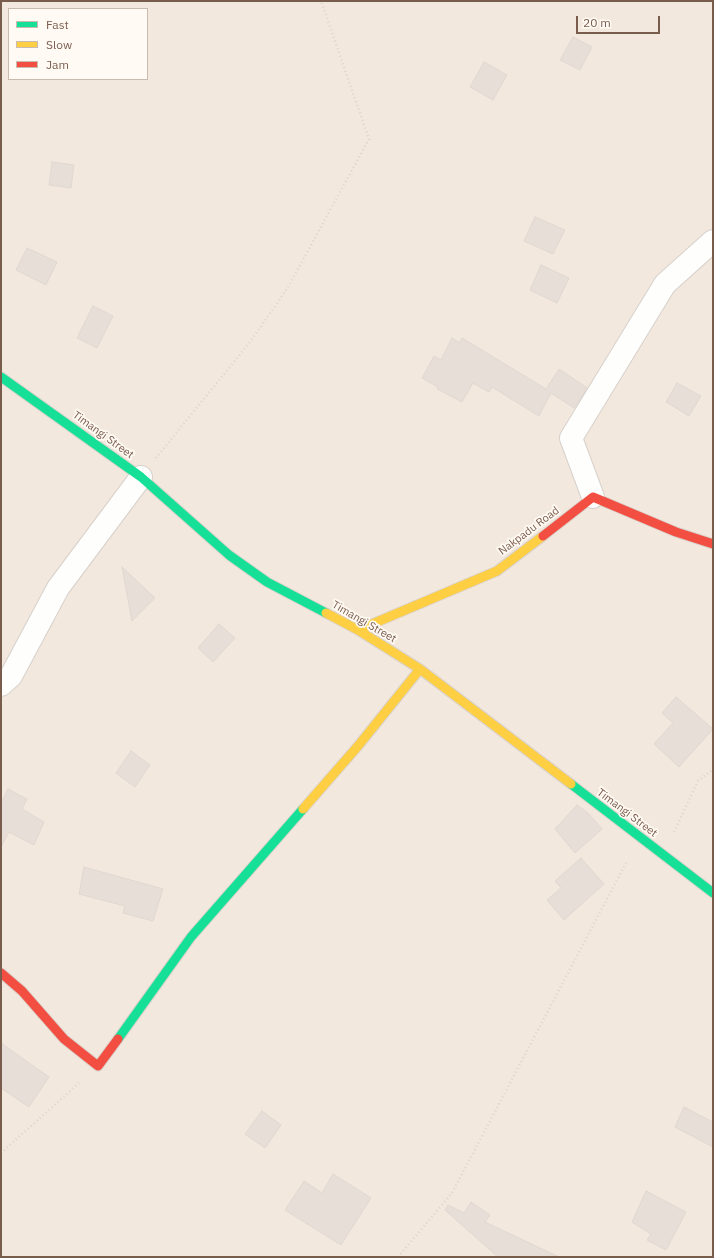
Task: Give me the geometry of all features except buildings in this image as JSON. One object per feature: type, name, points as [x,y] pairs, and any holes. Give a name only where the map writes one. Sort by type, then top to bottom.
[{"type":"street","points":[[713,241],[665,284],[571,438],[593,497],[676,532],[713,544]]},
{"type":"street","name":"Timangi Street","points":[[1,376],[141,477],[229,555],[248,569],[268,582],[358,630],[420,669],[713,893]]},
{"type":"street","points":[[1,685],[11,676],[58,588],[141,477]]},
{"type":"street","name":"Nakpadu Road","points":[[358,630],[497,571],[593,497]]},
{"type":"street","points":[[1,973],[22,991],[64,1039],[98,1066],[191,937],[358,746],[420,669]]},
{"type":"path","points":[[141,477],[250,342],[287,289],[369,139],[321,1]]},
{"type":"path","points":[[663,854],[698,781],[713,769]]},
{"type":"path","points":[[398,1257],[452,1193],[609,892],[640,838]]},
{"type":"path","points":[[1,1153],[98,1066]]},
{"type":"shaded area","points":[[1,1],[713,1],[713,1257],[1,1257]]},
{"type":"traffic: fast","points":[[1,377],[141,477],[229,555],[267,582],[326,613]]},
{"type":"traffic: fast","points":[[571,784],[713,893]]},
{"type":"traffic: fast","points":[[118,1039],[191,937],[303,809]]},
{"type":"traffic: slow","points":[[358,630],[497,571],[543,536]]},
{"type":"traffic: slow","points":[[326,613],[358,630],[420,669],[571,784]]},
{"type":"traffic: slow","points":[[303,809],[358,746],[420,669]]},
{"type":"traffic: jam","points":[[543,536],[593,497],[676,532],[713,544]]},
{"type":"traffic: jam","points":[[1,973],[22,991],[64,1039],[98,1066],[118,1039]]}]
